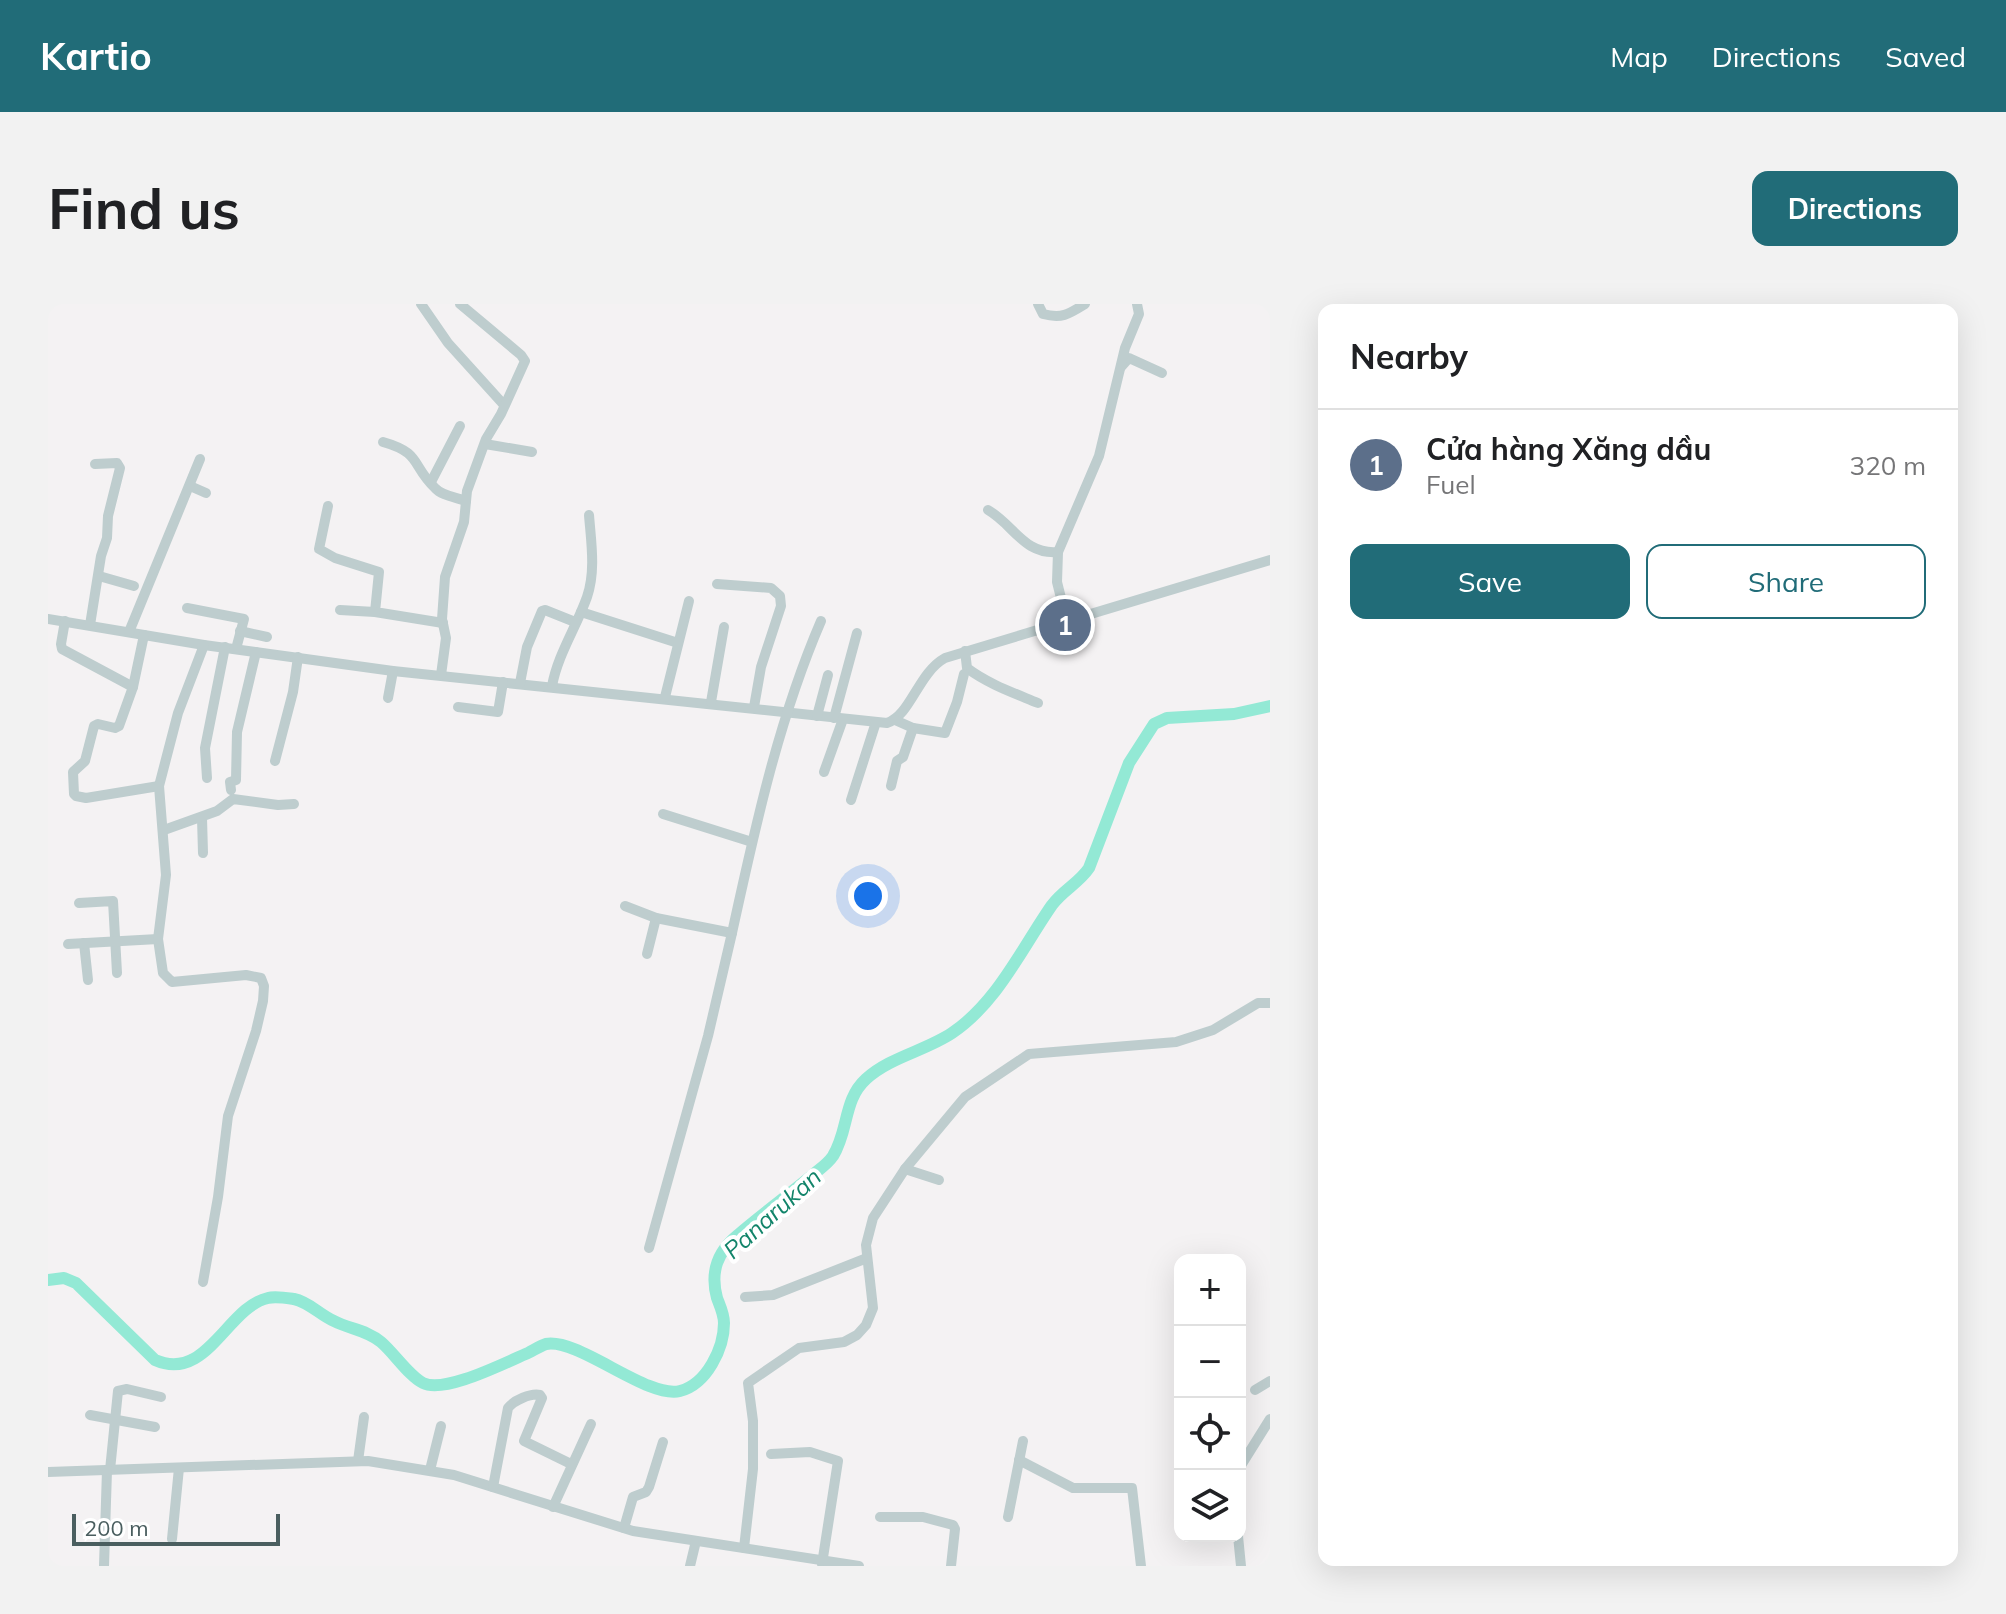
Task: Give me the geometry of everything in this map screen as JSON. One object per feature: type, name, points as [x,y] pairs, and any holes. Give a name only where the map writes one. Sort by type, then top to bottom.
[{"type":"street","points":[[421,304],[448,343],[504,405]]},
{"type":"street","points":[[441,675],[446,638],[443,623],[447,568],[464,522],[466,501],[485,444],[522,369],[524,358],[460,304]]},
{"type":"street","points":[[1038,304],[1043,314],[1062,317],[1085,304]]},
{"type":"street","points":[[1067,622],[1057,582],[1058,552],[1099,456],[1120,368],[1139,314],[1137,304]]},
{"type":"street","points":[[1120,368],[1130,358],[1162,373]]},
{"type":"street","points":[[431,482],[460,426]]},
{"type":"street","points":[[383,442],[401,447],[414,456],[439,492],[466,501]]},
{"type":"street","points":[[485,444],[532,452]]},
{"type":"street","points":[[129,632],[200,459]]},
{"type":"street","points":[[90,625],[101,556],[107,538],[108,516],[120,468],[112,462],[95,464]]},
{"type":"street","points":[[190,486],[206,493]]},
{"type":"street","points":[[328,506],[319,549],[335,558],[379,572],[375,612]]},
{"type":"street","points":[[988,510],[1031,547],[1043,552],[1058,552]]},
{"type":"street","points":[[552,686],[556,666],[587,596],[591,573],[589,515]]},
{"type":"street","points":[[895,720],[929,669],[945,658],[1270,560]]},
{"type":"street","points":[[99,576],[134,586]]},
{"type":"street","points":[[717,584],[771,588],[780,596],[781,606],[761,667],[754,707]]},
{"type":"street","points":[[665,697],[689,601]]},
{"type":"street","points":[[187,608],[244,619],[230,648],[205,748],[207,778]]},
{"type":"street","points":[[340,610],[443,623]]},
{"type":"street","points":[[520,683],[527,647],[542,611],[578,617],[678,643]]},
{"type":"street","points":[[48,619],[204,645],[393,671],[665,697],[876,722],[895,720],[913,728],[945,733],[964,674]]},
{"type":"street","points":[[65,621],[62,649],[133,687]]},
{"type":"street","points":[[649,1248],[708,1036],[752,842],[788,712],[821,621]]},
{"type":"street","points":[[711,702],[724,627]]},
{"type":"street","points":[[240,631],[267,637]]},
{"type":"street","points":[[824,772],[857,633]]},
{"type":"street","points":[[144,635],[133,687],[118,728],[98,724],[93,728],[85,761],[73,772],[74,794],[86,798],[159,786]]},
{"type":"street","points":[[203,1282],[228,1116],[256,1031],[264,986],[261,978],[246,975],[172,982],[163,973],[158,939],[166,875],[159,786],[178,713],[204,645]]},
{"type":"street","points":[[965,651],[967,668],[972,672],[994,685],[1038,703]]},
{"type":"street","points":[[231,790],[230,782],[236,779],[240,720],[256,652]]},
{"type":"street","points":[[275,761],[293,692],[298,657]]},
{"type":"street","points":[[388,698],[393,671]]},
{"type":"street","points":[[817,716],[828,675]]},
{"type":"street","points":[[458,707],[498,712],[503,682]]},
{"type":"street","points":[[851,800],[876,722]]},
{"type":"street","points":[[891,786],[897,761],[903,757],[913,728]]},
{"type":"street","points":[[164,830],[202,818],[225,807],[233,799],[294,804]]},
{"type":"street","points":[[663,814],[752,842]]},
{"type":"street","points":[[202,818],[203,853]]},
{"type":"street","points":[[79,903],[112,900],[117,973]]},
{"type":"street","points":[[625,906],[656,918],[732,933]]},
{"type":"street","points":[[647,954],[656,918]]},
{"type":"street","points":[[68,944],[158,939]]},
{"type":"street","points":[[84,943],[88,980]]},
{"type":"street","points":[[744,1548],[753,1469],[753,1421],[748,1383],[799,1348],[844,1342],[863,1329],[873,1308],[867,1238],[873,1218],[905,1169],[959,1102],[1026,1055],[1176,1042],[1213,1030],[1258,1003],[1270,1003]]},
{"type":"street","points":[[905,1169],[939,1180]]},
{"type":"street","points":[[745,1297],[773,1295],[867,1258]]},
{"type":"street","points":[[1255,1390],[1270,1381]]},
{"type":"street","points":[[104,1566],[109,1470],[120,1389],[161,1397]]},
{"type":"street","points":[[493,1487],[508,1408],[512,1403],[535,1394],[542,1398],[524,1441],[571,1464]]},
{"type":"street","points":[[90,1415],[155,1427]]},
{"type":"street","points":[[358,1461],[364,1417]]},
{"type":"street","points":[[1246,1457],[1270,1419]]},
{"type":"street","points":[[553,1507],[591,1424]]},
{"type":"street","points":[[430,1470],[441,1426]]},
{"type":"street","points":[[1008,1517],[1023,1441]]},
{"type":"street","points":[[624,1528],[634,1496],[646,1492],[649,1487],[663,1442]]},
{"type":"street","points":[[771,1454],[810,1452],[838,1461],[822,1563]]},
{"type":"street","points":[[1019,1460],[1073,1488],[1133,1489],[1141,1566]]},
{"type":"street","points":[[48,1472],[358,1461],[430,1470],[624,1528],[822,1563],[859,1566]]},
{"type":"street","points":[[172,1539],[179,1468]]},
{"type":"street","points":[[880,1517],[923,1517],[953,1525],[951,1566]]},
{"type":"street","points":[[690,1566],[696,1541]]},
{"type":"street","points":[[1239,1542],[1241,1566]]},
{"type":"waterway","name":"Panarukan","points":[[48,1280],[64,1278],[76,1283],[155,1360],[173,1364],[189,1361],[203,1353],[254,1304],[277,1297],[299,1301],[334,1321],[376,1338],[423,1383],[446,1384],[476,1376],[546,1344],[576,1350],[666,1391],[690,1387],[706,1373],[721,1343],[724,1320],[714,1280],[717,1263],[725,1248],[831,1159],[842,1136],[853,1096],[866,1079],[886,1065],[952,1033],[996,991],[1052,905],[1089,868],[1129,763],[1154,724],[1167,718],[1234,714],[1270,706]]},
{"type":"place","name":"Cửa hàng Xăng dầu","points":[[1065,625]]}]
